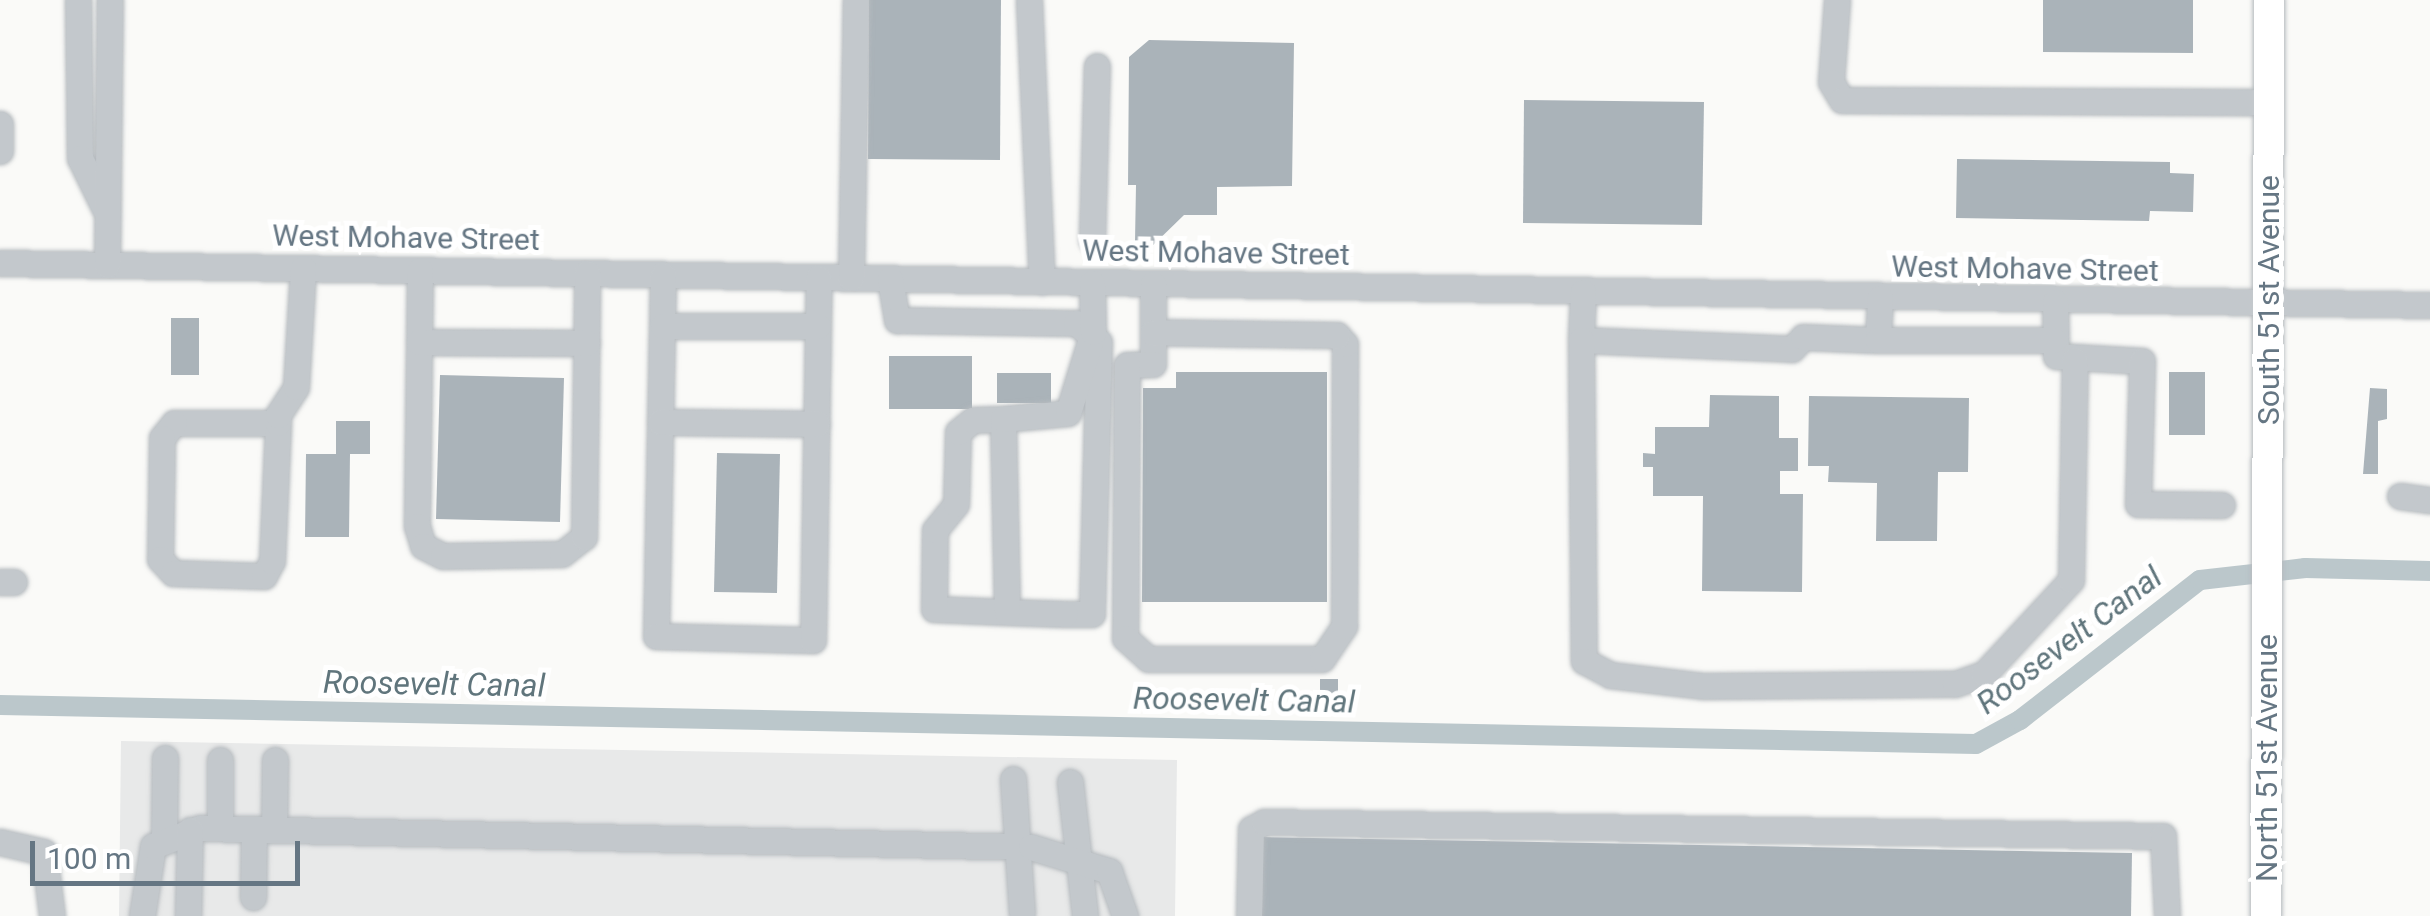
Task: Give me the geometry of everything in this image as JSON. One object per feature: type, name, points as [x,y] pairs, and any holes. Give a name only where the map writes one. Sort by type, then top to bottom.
[{"type":"main road","name":"South 51st Avenue","points":[[2268,600],[2269,0]]},
{"type":"main road","name":"North 51st Avenue","points":[[2266,916],[2268,600]]},
{"type":"street","points":[[78,0],[80,158],[108,216]]},
{"type":"street","points":[[107,265],[110,0]]},
{"type":"street","points":[[852,278],[856,0]]},
{"type":"street","points":[[1030,0],[1042,282]]},
{"type":"street","points":[[1837,0],[1830,82],[1842,100],[2269,102]]},
{"type":"street","points":[[1092,240],[1097,66]]},
{"type":"street","points":[[0,124],[0,152]]},
{"type":"street","name":"West Mohave Street","points":[[0,263],[2430,306]]},
{"type":"street","points":[[278,423],[174,423],[162,438],[160,559],[172,574],[264,576],[278,423],[296,387],[304,268]]},
{"type":"street","points":[[420,270],[417,526],[422,546],[443,556],[562,554],[584,537],[588,274]]},
{"type":"street","points":[[663,275],[656,636],[813,640],[819,278]]},
{"type":"street","points":[[890,279],[897,320],[1076,324],[1093,332]]},
{"type":"street","points":[[1092,283],[1093,332],[1092,614],[934,609],[935,530],[956,504],[958,432],[973,420],[1068,413],[1093,332]]},
{"type":"street","points":[[1153,284],[1153,332],[1153,364],[1127,365],[1125,638],[1148,659],[1322,659],[1344,626],[1344,344],[1336,335],[1153,332]]},
{"type":"street","points":[[1582,292],[1584,662],[1610,675],[1704,686],[1955,684],[1984,674],[2071,580],[2075,360]]},
{"type":"street","points":[[1878,340],[1880,298]]},
{"type":"street","points":[[2055,302],[2056,356],[2075,360],[2142,360],[2138,504],[2222,505]]},
{"type":"street","points":[[663,326],[818,326]]},
{"type":"street","points":[[1582,332],[1792,349],[1803,337],[2054,340]]},
{"type":"street","points":[[419,342],[587,344]]},
{"type":"street","points":[[1003,419],[1007,612]]},
{"type":"street","points":[[660,422],[817,424]]},
{"type":"street","points":[[2400,496],[2430,500]]},
{"type":"street","points":[[142,916],[144,872],[164,838],[164,758]]},
{"type":"street","points":[[220,760],[220,828]]},
{"type":"street","points":[[253,896],[275,760]]},
{"type":"street","points":[[1013,779],[1022,847],[1022,913]]},
{"type":"street","points":[[1070,782],[1085,916]]},
{"type":"street","points":[[1249,916],[1251,829],[1264,822],[2163,836],[2167,916]]},
{"type":"street","points":[[164,838],[190,830],[220,828],[1022,847],[1076,855],[1109,871],[1125,916]]},
{"type":"street","points":[[188,916],[190,830]]},
{"type":"street","points":[[0,842],[44,852],[52,916]]},
{"type":"shaded area","points":[[121,741],[1177,760],[1175,916],[119,916]]},
{"type":"building","points":[[869,0],[1001,0],[1000,160],[868,159]]},
{"type":"building","points":[[2043,0],[2193,0],[2193,53],[2043,52]]},
{"type":"building","points":[[1149,40],[1294,43],[1292,186],[1217,187],[1217,215],[1184,215],[1146,252],[1135,241],[1136,185],[1128,185],[1129,57]]},
{"type":"building","points":[[1524,100],[1704,102],[1702,225],[1523,223]]},
{"type":"building","points":[[1957,159],[2170,162],[2170,173],[2194,174],[2193,212],[2150,211],[2149,221],[1956,218]]},
{"type":"building","points":[[171,318],[199,318],[199,375],[171,375]]},
{"type":"building","points":[[889,356],[972,356],[972,409],[889,409]]},
{"type":"building","points":[[1176,372],[1327,372],[1327,602],[1142,602],[1143,388],[1176,388]]},
{"type":"building","points":[[2169,372],[2205,372],[2205,435],[2169,435]]},
{"type":"building","points":[[997,373],[1051,373],[1051,403],[997,403]]},
{"type":"building","points":[[440,375],[564,378],[560,522],[436,519]]},
{"type":"building","points":[[2370,388],[2387,389],[2387,419],[2378,421],[2378,474],[2363,474]]},
{"type":"building","points":[[1710,395],[1779,396],[1779,438],[1798,438],[1798,471],[1780,471],[1780,494],[1803,494],[1802,592],[1702,591],[1703,496],[1653,496],[1653,467],[1643,467],[1643,453],[1655,454],[1655,427],[1709,427]]},
{"type":"building","points":[[1809,396],[1969,398],[1968,472],[1938,472],[1937,541],[1876,541],[1877,483],[1828,482],[1829,466],[1808,466]]},
{"type":"building","points":[[336,421],[370,421],[370,454],[350,454],[349,537],[305,537],[306,454],[336,454]]},
{"type":"building","points":[[717,453],[780,454],[777,593],[714,592]]},
{"type":"building","points":[[1320,679],[1338,679],[1338,696],[1320,696]]},
{"type":"building","points":[[1263,837],[2132,853],[2131,916],[1262,916]]},
{"type":"waterway","name":"Roosevelt Canal","points":[[0,705],[1976,744],[2020,720],[2200,580],[2305,568],[2430,571]]}]
